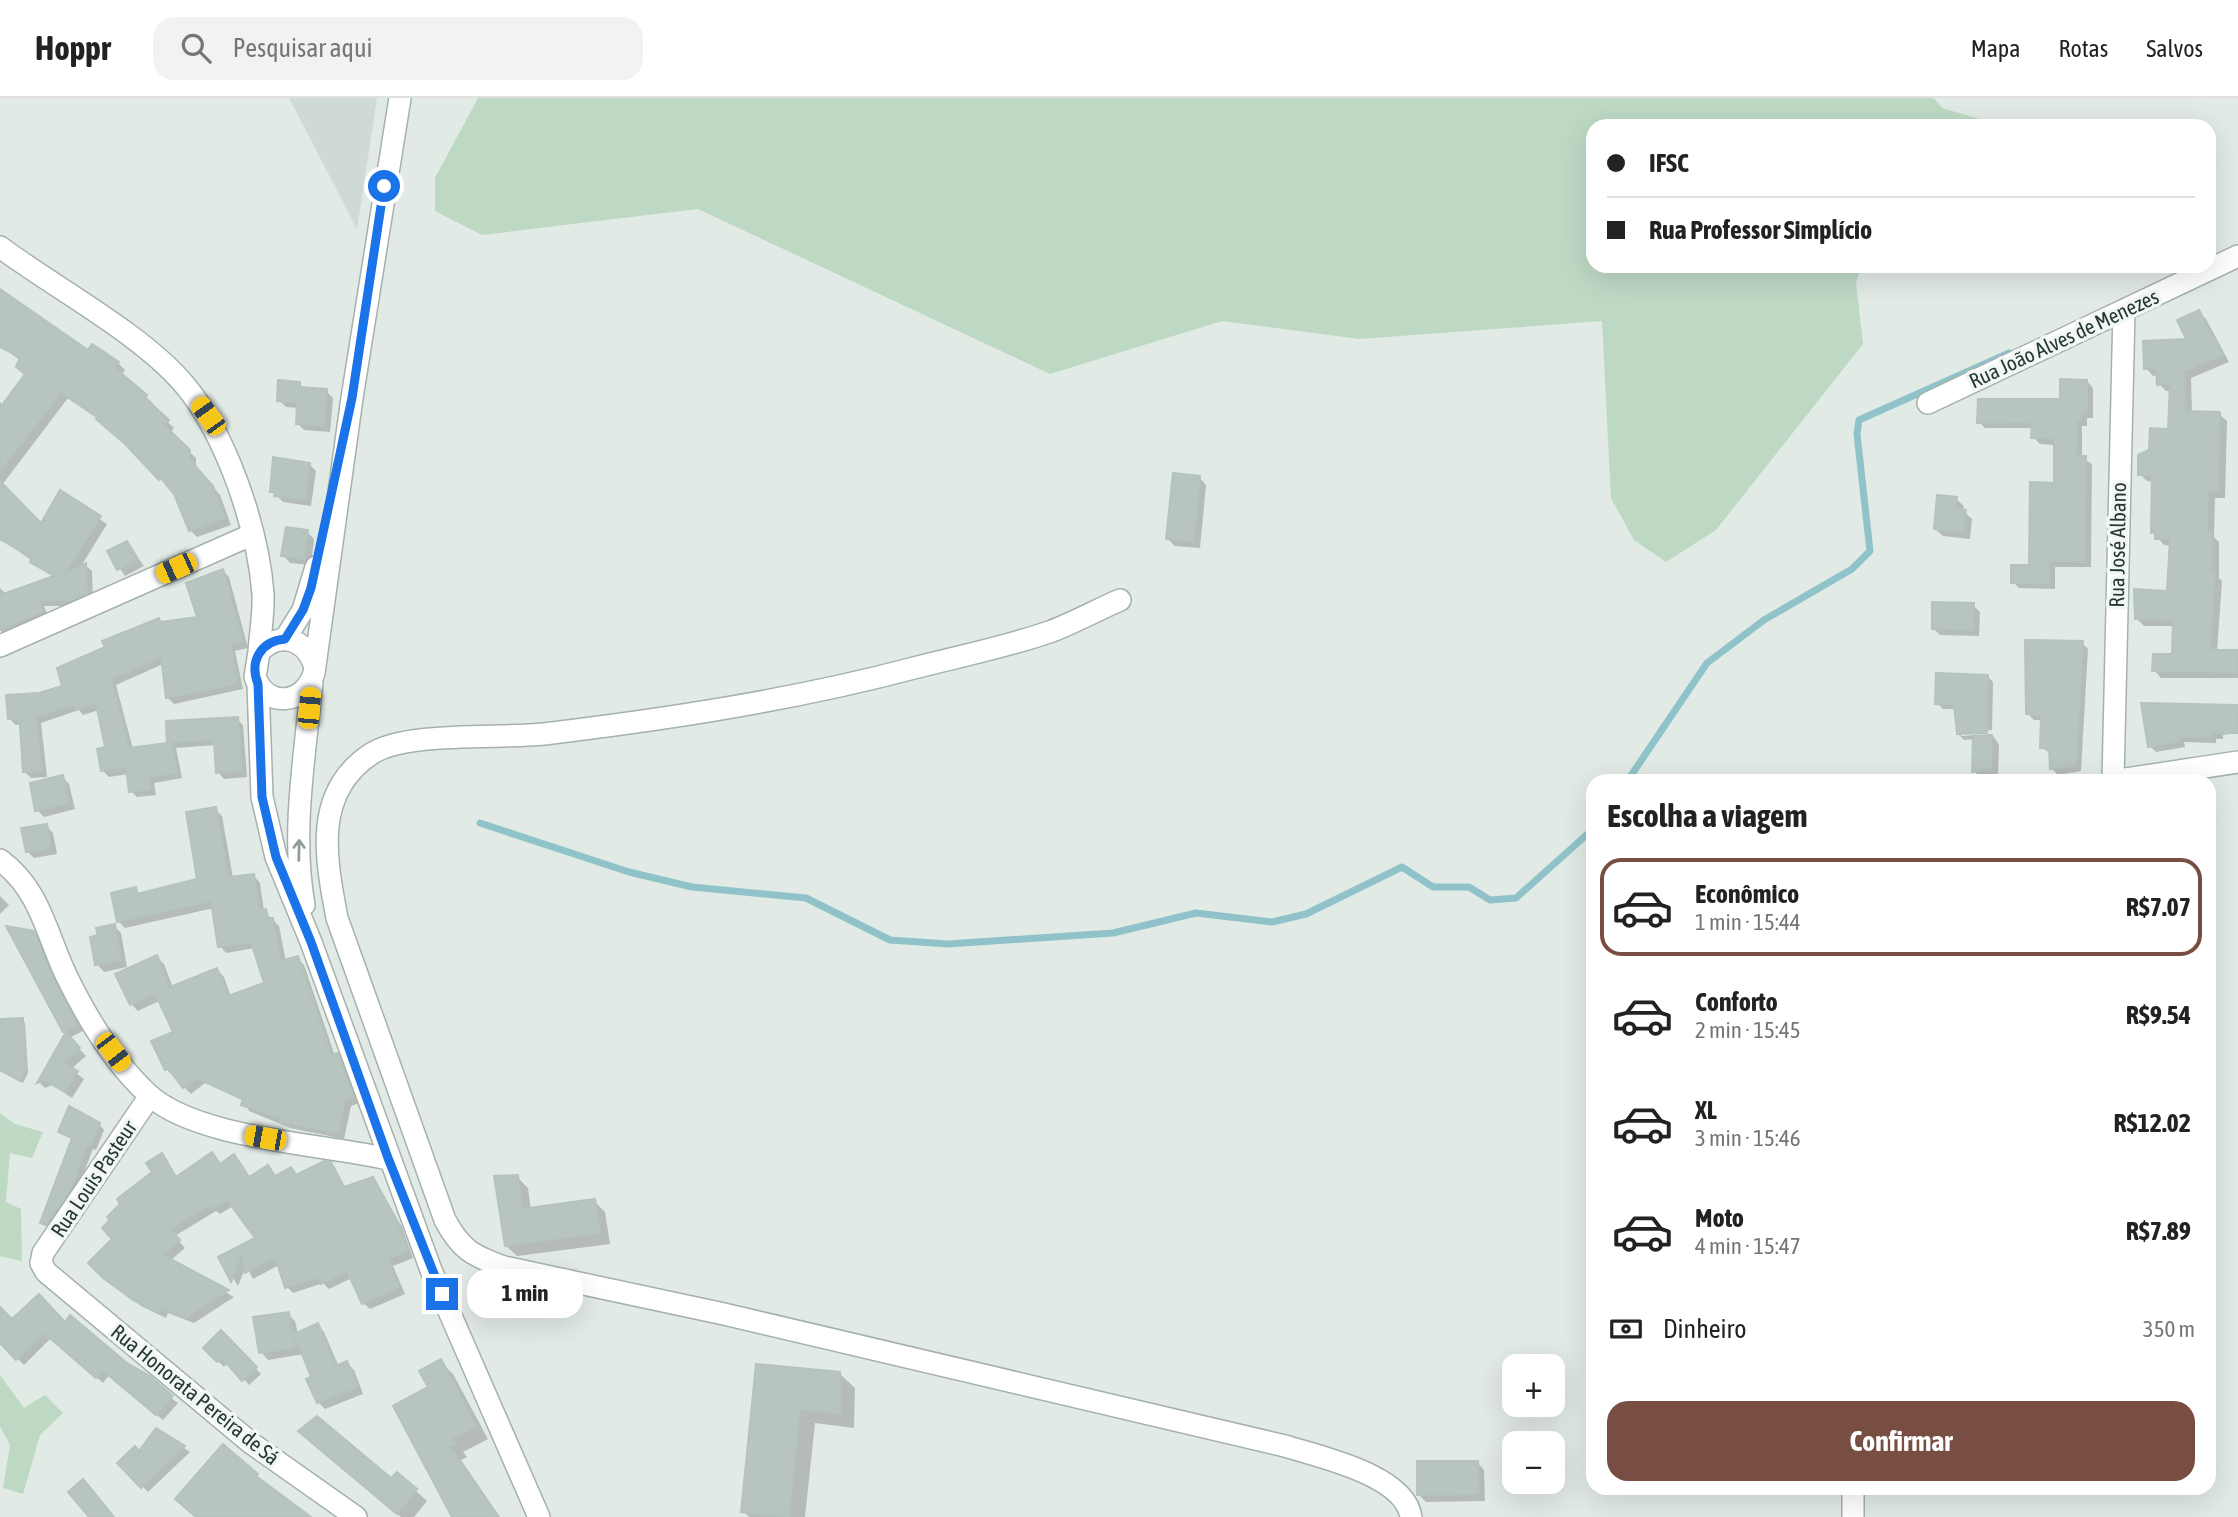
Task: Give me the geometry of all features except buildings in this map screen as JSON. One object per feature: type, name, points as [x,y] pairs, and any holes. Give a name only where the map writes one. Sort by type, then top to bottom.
[{"type":"street","points":[[311,942],[298,859],[313,673],[352,398],[400,98]]},
{"type":"street","points":[[0,247],[142,345],[182,382],[208,416],[224,449],[251,535],[263,595],[285,639]]},
{"type":"street","name":"Rua João Alves de Menezes","points":[[2216,266],[2238,256]]},
{"type":"street","name":"Rua João Alves de Menezes","points":[[1928,403],[2202,273]]},
{"type":"street","name":"Rua José Albano","points":[[2113,774],[2124,310]]},
{"type":"street","points":[[285,639],[303,610],[311,588],[352,398]]},
{"type":"street","points":[[0,646],[251,535]]},
{"type":"street","points":[[263,595],[259,652],[254,668],[258,684],[262,797],[269,834],[431,1270],[539,1517]]},
{"type":"street","points":[[1120,600],[1054,630],[1008,646],[848,686],[542,734],[397,743],[371,754],[353,772],[332,802],[325,834],[328,870],[337,918],[445,1220],[456,1242],[476,1257],[503,1267],[724,1314],[1285,1446],[1352,1466],[1372,1477],[1391,1488],[1410,1505],[1411,1517]]},
{"type":"street","points":[[258,684],[271,697],[281,699],[299,696],[313,673],[304,646],[285,639],[275,640],[259,652]]},
{"type":"street","points":[[2159,774],[2238,762]]},
{"type":"street","points":[[0,860],[26,884],[40,906],[59,961],[73,989],[113,1052],[150,1096],[181,1113],[236,1133],[388,1158]]},
{"type":"street","name":"Rua Louis Pasteur","points":[[41,1263],[43,1253],[150,1096]]},
{"type":"street","name":"Rua Honorata Pereira de Sá","points":[[41,1263],[46,1272],[251,1443],[356,1517]]},
{"type":"street","points":[[1853,1495],[1853,1517]]},
{"type":"shaded area","points":[[289,98],[377,98],[357,229]]},
{"type":"green space","points":[[478,98],[1934,98],[1942,108],[1980,119],[1586,119],[1586,273],[1859,273],[1856,282],[1863,344],[1716,530],[1666,562],[1634,540],[1611,498],[1602,321],[1359,339],[1222,321],[1050,374],[698,209],[482,235],[435,211],[435,178]]},
{"type":"green space","points":[[0,1113],[15,1124],[43,1132],[32,1158],[10,1153],[6,1202],[21,1209],[22,1261],[0,1256]]},
{"type":"green space","points":[[0,1375],[24,1408],[45,1395],[63,1413],[40,1435],[23,1494],[3,1488],[10,1445],[0,1426]]},
{"type":"waterway","points":[[1632,774],[1707,663],[1764,620],[1852,569],[1870,551],[1857,434],[1859,420],[2009,353]]},
{"type":"waterway","points":[[480,823],[629,872],[692,887],[806,898],[890,940],[948,944],[1113,933],[1196,913],[1272,922],[1306,914],[1402,867],[1433,887],[1469,887],[1490,900],[1516,898],[1586,835]]},
{"type":"route","points":[[384,186],[352,398],[311,588],[303,610],[285,639],[266,645],[259,652],[254,668],[258,684],[262,797],[269,834],[311,942],[388,1158],[442,1294]]}]
